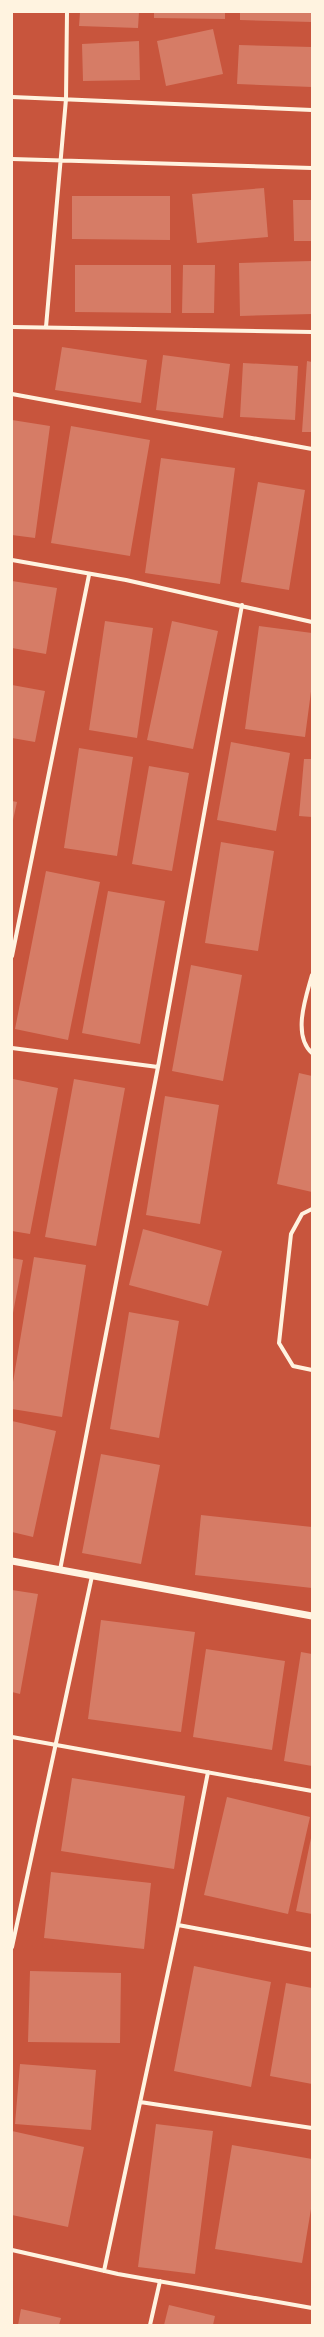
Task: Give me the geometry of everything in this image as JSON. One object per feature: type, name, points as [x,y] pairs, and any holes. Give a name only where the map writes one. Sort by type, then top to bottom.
[{"type":"street","points":[[46,327],[66,99],[67,12]]},
{"type":"street","points":[[12,97],[312,110]]},
{"type":"street","points":[[12,159],[312,168]]},
{"type":"street","points":[[12,327],[312,332]]},
{"type":"street","points":[[12,394],[312,448]]},
{"type":"street","points":[[12,560],[89,575],[126,580],[312,622]]},
{"type":"street","points":[[12,956],[89,575]]},
{"type":"street","points":[[60,1570],[158,1067],[242,605]]},
{"type":"street","points":[[312,975],[302,1016],[304,1039],[312,1053]]},
{"type":"street","points":[[12,1048],[158,1067]]},
{"type":"street","points":[[312,1209],[302,1214],[291,1234],[279,1343],[293,1366],[312,1370]]},
{"type":"street","points":[[12,1561],[312,1616]]},
{"type":"street","points":[[12,1947],[57,1746],[92,1576]]},
{"type":"street","points":[[12,1737],[312,1791]]},
{"type":"street","points":[[104,2271],[178,1925],[208,1772]]},
{"type":"street","points":[[178,1925],[312,1950]]},
{"type":"street","points":[[140,2102],[312,2128]]},
{"type":"street","points":[[12,2250],[104,2271],[312,2308]]},
{"type":"street","points":[[150,2325],[160,2281]]},
{"type":"building","points":[[80,12],[139,12],[138,28],[79,26]]},
{"type":"building","points":[[154,12],[225,12],[225,19],[154,18]]},
{"type":"building","points":[[240,12],[312,12],[312,22],[240,20]]},
{"type":"building","points":[[213,29],[223,74],[166,86],[157,41]]},
{"type":"building","points":[[139,41],[140,80],[83,81],[82,44]]},
{"type":"building","points":[[239,45],[312,47],[312,87],[237,84]]},
{"type":"building","points":[[264,188],[268,237],[197,243],[192,194]]},
{"type":"building","points":[[72,196],[170,196],[170,240],[72,239]]},
{"type":"building","points":[[293,200],[312,200],[312,241],[294,241]]},
{"type":"building","points":[[312,261],[312,314],[240,316],[239,263]]},
{"type":"building","points":[[75,265],[171,265],[171,313],[75,312]]},
{"type":"building","points":[[183,265],[215,265],[214,313],[182,313]]},
{"type":"building","points":[[62,347],[147,360],[141,403],[55,390]]},
{"type":"building","points":[[163,355],[230,364],[223,418],[156,410]]},
{"type":"building","points":[[307,361],[312,362],[312,432],[302,432]]},
{"type":"building","points":[[243,363],[298,366],[295,420],[240,417]]},
{"type":"building","points":[[12,420],[50,426],[35,538],[12,535]]},
{"type":"building","points":[[71,426],[150,440],[130,556],[51,543]]},
{"type":"building","points":[[161,458],[235,468],[220,584],[145,573]]},
{"type":"building","points":[[258,482],[305,490],[289,590],[241,582]]},
{"type":"building","points":[[12,581],[57,588],[46,654],[12,648]]},
{"type":"building","points":[[105,621],[153,628],[137,738],[89,730]]},
{"type":"building","points":[[172,621],[218,631],[193,749],[147,740]]},
{"type":"building","points":[[259,626],[312,633],[312,684],[305,737],[245,729]]},
{"type":"building","points":[[12,685],[45,691],[35,742],[12,738]]},
{"type":"building","points":[[231,742],[290,753],[276,831],[217,820]]},
{"type":"building","points":[[79,748],[133,757],[117,856],[64,848]]},
{"type":"building","points":[[304,759],[312,759],[312,817],[299,816]]},
{"type":"building","points":[[149,766],[189,773],[172,871],[132,864]]},
{"type":"building","points":[[12,801],[17,802],[13,820],[12,820]]},
{"type":"building","points":[[221,842],[274,851],[258,951],[205,943]]},
{"type":"building","points":[[46,871],[100,882],[68,1040],[15,1029]]},
{"type":"building","points":[[108,891],[165,901],[140,1044],[82,1033]]},
{"type":"building","points":[[191,965],[242,975],[223,1081],[172,1071]]},
{"type":"building","points":[[299,1073],[312,1076],[312,1192],[277,1184]]},
{"type":"building","points":[[13,1079],[58,1088],[30,1234],[12,1231]]},
{"type":"building","points":[[74,1079],[125,1088],[96,1246],[45,1237]]},
{"type":"building","points":[[165,1096],[219,1105],[200,1224],[146,1215]]},
{"type":"building","points":[[143,1229],[222,1251],[208,1306],[129,1285]]},
{"type":"building","points":[[34,1257],[86,1265],[62,1417],[12,1409],[12,1388]]},
{"type":"building","points":[[12,1258],[23,1260],[13,1313],[12,1313]]},
{"type":"building","points":[[129,1312],[179,1321],[159,1438],[110,1429]]},
{"type":"building","points":[[12,1421],[56,1431],[33,1537],[12,1532]]},
{"type":"building","points":[[101,1454],[160,1465],[141,1564],[82,1553]]},
{"type":"building","points":[[201,1515],[312,1527],[312,1588],[195,1575]]},
{"type":"building","points":[[12,1590],[38,1594],[20,1694],[12,1692]]},
{"type":"building","points":[[101,1620],[195,1632],[181,1732],[88,1719]]},
{"type":"building","points":[[206,1649],[285,1661],[272,1750],[193,1737]]},
{"type":"building","points":[[301,1652],[312,1654],[312,1766],[284,1761]]},
{"type":"building","points":[[72,1778],[185,1796],[174,1869],[61,1851]]},
{"type":"building","points":[[227,1797],[310,1817],[288,1914],[204,1895]]},
{"type":"building","points":[[312,1838],[312,1914],[296,1911]]},
{"type":"building","points":[[51,1872],[151,1883],[144,1949],[44,1938]]},
{"type":"building","points":[[194,1966],[271,1982],[251,2087],[174,2071]]},
{"type":"building","points":[[30,1971],[121,1973],[120,2043],[28,2042]]},
{"type":"building","points":[[286,1983],[312,1988],[312,2084],[270,2076]]},
{"type":"building","points":[[20,2064],[96,2070],[91,2130],[15,2124]]},
{"type":"building","points":[[156,2124],[213,2131],[195,2274],[138,2267]]},
{"type":"building","points":[[12,2131],[84,2147],[68,2227],[12,2215]]},
{"type":"building","points":[[232,2145],[312,2159],[312,2203],[302,2263],[215,2249]]},
{"type":"building","points":[[169,2305],[215,2316],[213,2325],[164,2325]]},
{"type":"building","points":[[21,2309],[61,2318],[59,2325],[18,2325]]}]
